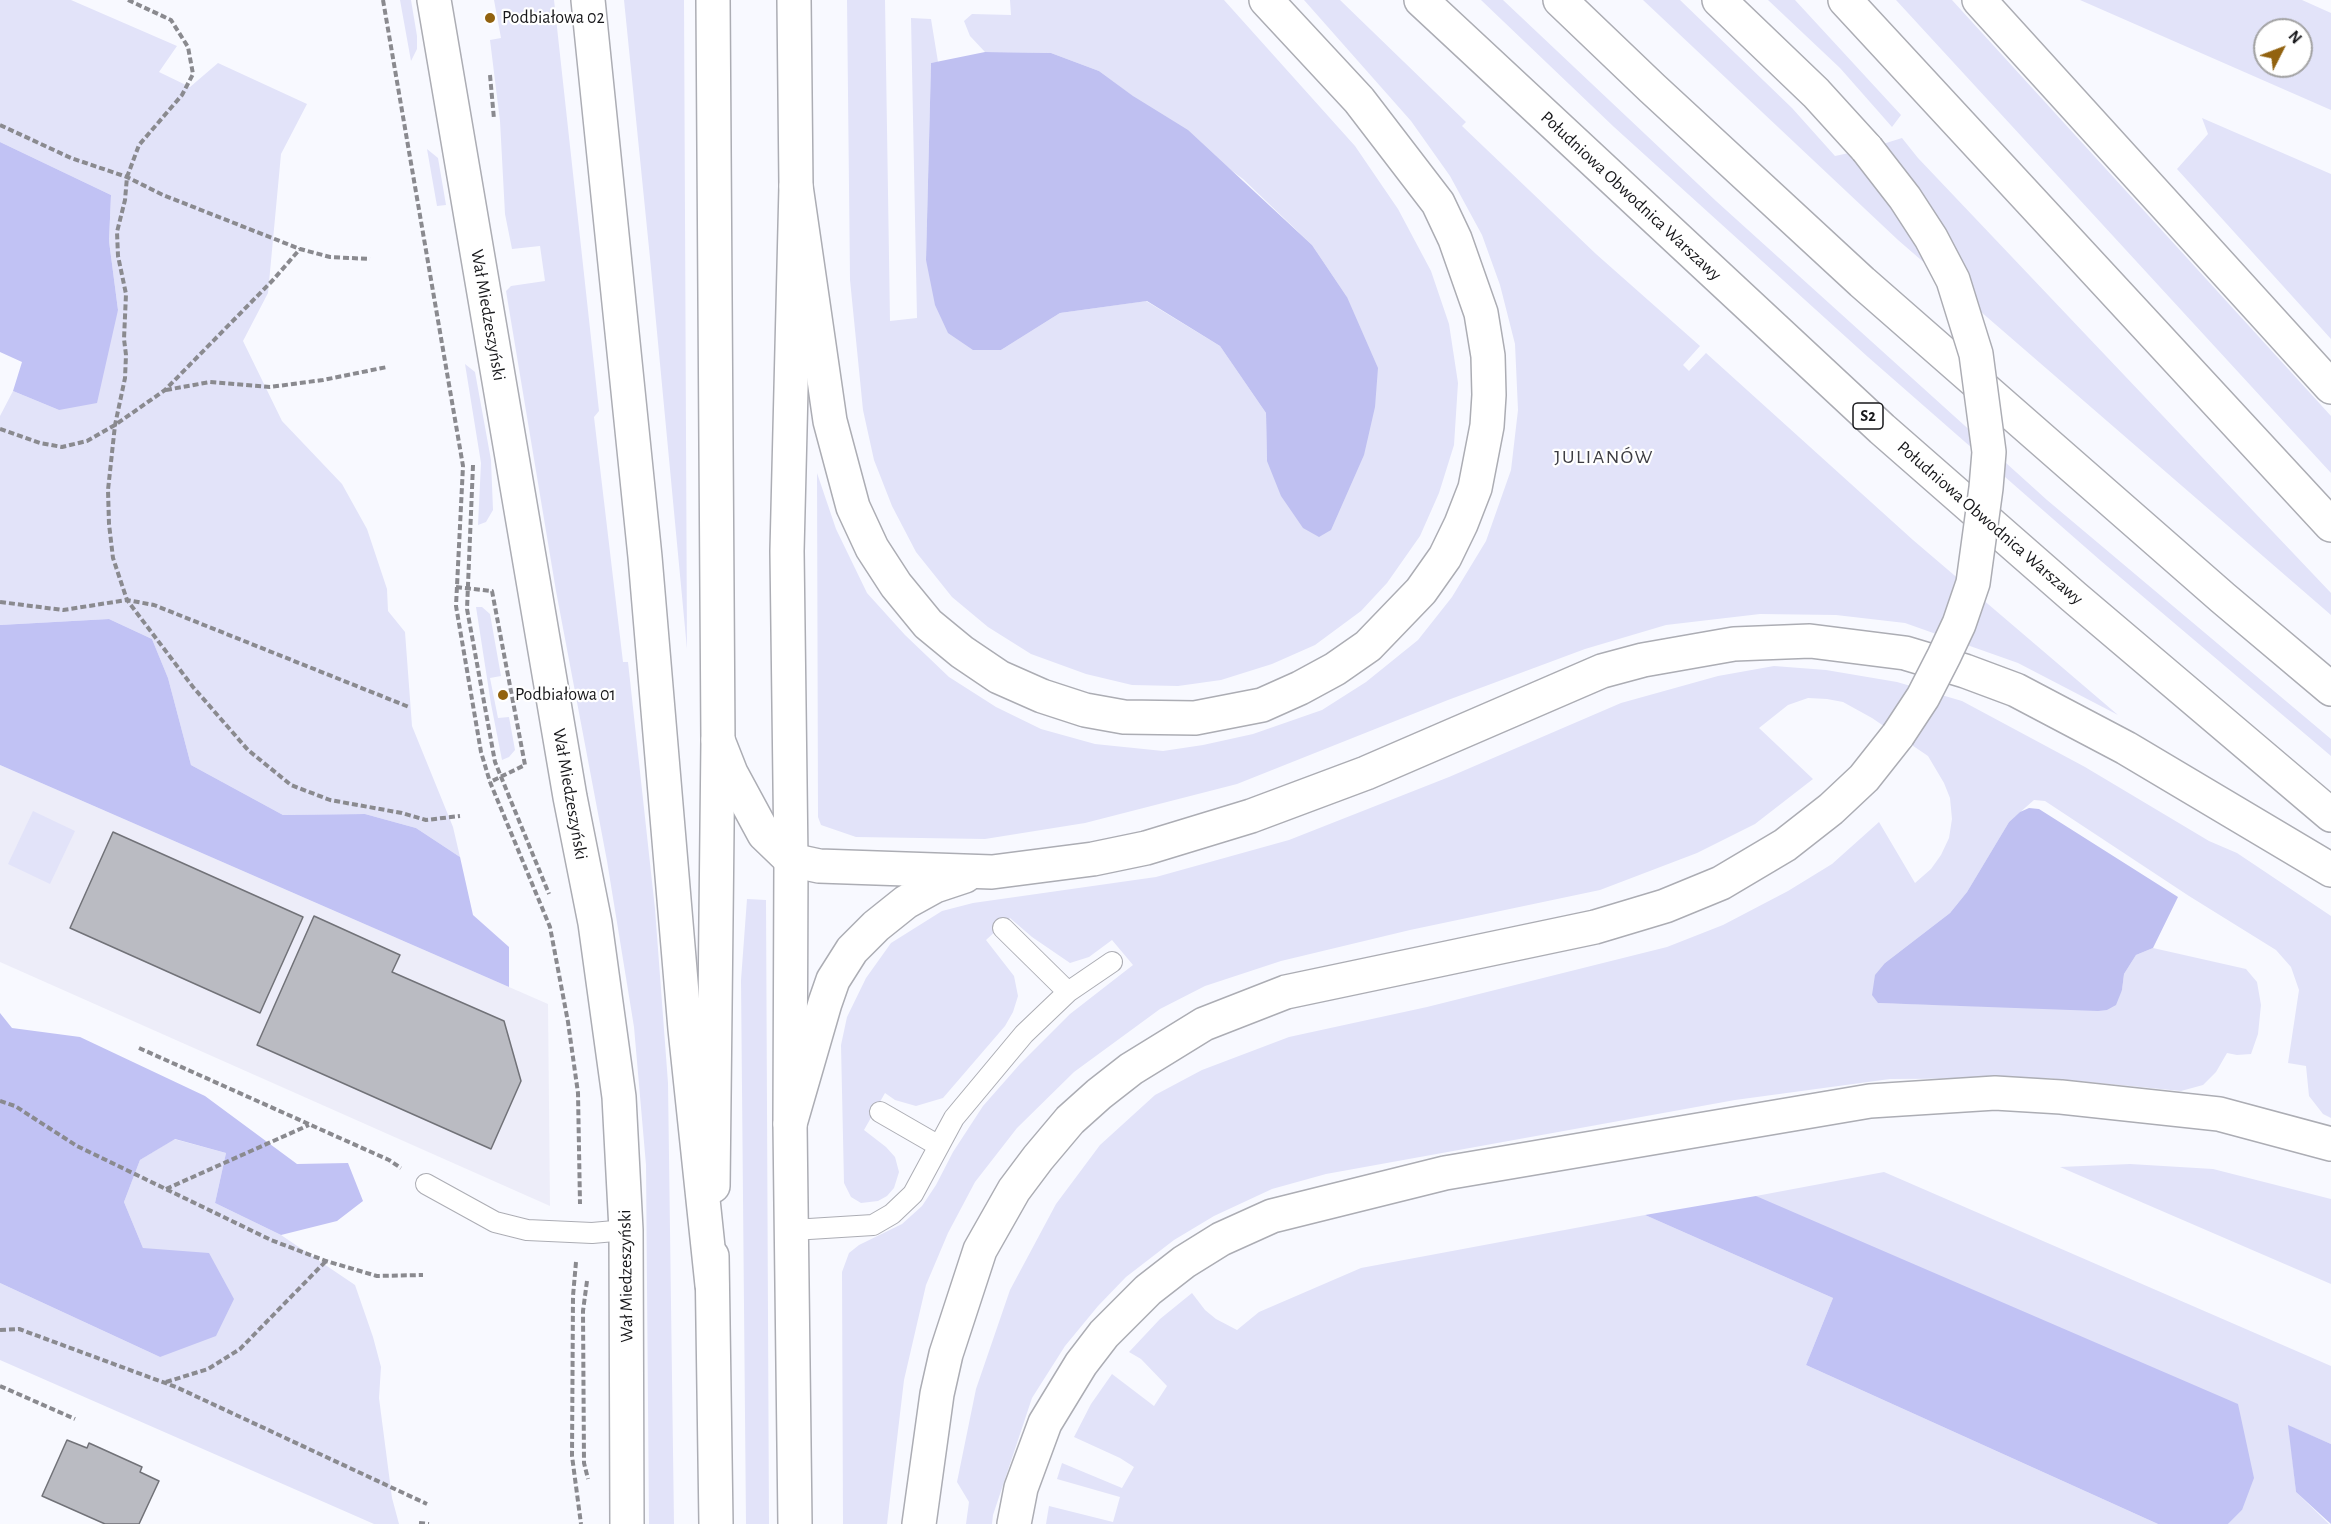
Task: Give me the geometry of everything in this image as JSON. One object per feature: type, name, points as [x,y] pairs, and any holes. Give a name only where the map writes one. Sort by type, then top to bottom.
[{"type":"main road","name":"Wał Miedzeszyński","points":[[434,0],[568,785],[595,923],[619,1097],[626,1230],[627,1524]]},
{"type":"main road","points":[[588,0],[645,557],[685,1029],[712,1286]]},
{"type":"main road","points":[[713,0],[718,740],[712,1286],[716,1524]]},
{"type":"main road","points":[[794,0],[796,186],[787,551],[795,1524]]},
{"type":"main road","points":[[796,186],[830,421],[853,507],[872,548],[896,585],[928,624],[962,652],[999,676],[1042,696],[1085,710],[1124,717],[1195,718],[1262,705],[1335,669],[1368,646],[1421,591],[1445,557],[1475,488],[1487,426],[1490,395],[1488,356],[1481,313],[1455,239],[1438,203],[1359,100],[1266,0]]},
{"type":"main road","name":"Południowa Obwodnica Warszawy","points":[[1421,0],[1882,429],[2074,597],[2331,815]]},
{"type":"main road","points":[[1560,0],[1862,282],[2223,598],[2331,689]]},
{"type":"main road","points":[[919,1524],[937,1394],[946,1354],[980,1250],[1014,1190],[1038,1158],[1070,1120],[1099,1095],[1131,1069],[1204,1024],[1286,993],[1595,927],[1665,906],[1721,883],[1785,845],[1831,810],[1864,778],[1898,735],[1923,697],[1959,624],[1973,584],[1989,452],[1976,354],[1953,280],[1931,238],[1911,208],[1867,150],[1816,93],[1719,0]]},
{"type":"main road","points":[[1845,0],[2331,525]]},
{"type":"main road","points":[[1979,0],[2331,387]]},
{"type":"main road","points":[[718,740],[731,773],[764,834],[791,860],[819,866],[978,871],[1042,867],[1146,848],[1198,834],[1297,801],[1602,671],[1689,650],[1774,641],[1831,643],[1905,653],[1965,671],[2016,690],[2126,748],[2331,870]]},
{"type":"main road","points":[[790,1124],[832,980],[852,950],[876,926],[906,902],[935,886],[978,871]]},
{"type":"main road","points":[[1014,1524],[1021,1488],[1046,1423],[1081,1364],[1104,1334],[1148,1290],[1184,1262],[1221,1239],[1272,1216],[1445,1173],[1803,1111],[1880,1100],[1995,1093],[2061,1097],[2219,1114],[2331,1144]]},
{"type":"lane","points":[[1003,928],[1068,992]]},
{"type":"lane","points":[[793,1230],[873,1225],[892,1214],[913,1194],[954,1118],[1024,1034],[1068,992],[1112,962]]},
{"type":"lane","points":[[880,1112],[939,1146]]},
{"type":"lane","points":[[426,1184],[495,1222],[527,1230],[592,1233],[626,1230]]},
{"type":"path","points":[[128,0],[171,20],[188,47],[193,74],[182,94],[139,145],[127,177],[125,200],[117,232],[118,256],[126,294],[124,339],[126,355],[125,378],[115,425],[108,490],[113,558],[127,600],[201,696],[248,750],[291,785],[330,800],[402,813],[426,820],[460,816]]},
{"type":"path","points":[[383,0],[463,466],[456,606],[481,752],[490,782],[550,927],[568,1022],[578,1093],[580,1205],[564,1208],[560,1253],[576,1258],[573,1296],[572,1456],[581,1524]]},
{"type":"path","points":[[0,124],[71,158],[127,177],[203,212],[243,228],[270,235],[300,249],[330,257],[370,259]]},
{"type":"path","points":[[0,429],[40,443],[62,447],[87,441],[115,425],[165,390],[273,280],[300,249]]},
{"type":"path","points":[[165,390],[210,382],[270,387],[323,380],[387,367]]},
{"type":"path","points":[[473,461],[467,609],[495,762],[550,896]]},
{"type":"path","points":[[456,588],[492,591],[525,765],[490,782]]},
{"type":"path","points":[[0,602],[63,610],[127,600],[154,604],[409,707]]},
{"type":"path","points":[[139,1048],[390,1160],[426,1184]]},
{"type":"path","points":[[0,1101],[15,1106],[77,1146],[271,1240],[327,1261],[377,1276],[423,1275]]},
{"type":"path","points":[[166,1189],[309,1125]]},
{"type":"path","points":[[589,1484],[584,1463],[583,1311],[592,1233]]},
{"type":"path","points":[[166,1383],[208,1369],[240,1349],[327,1261]]},
{"type":"path","points":[[0,1330],[19,1329],[166,1383],[427,1504]]},
{"type":"path","points":[[0,1386],[75,1419]]},
{"type":"path","points":[[419,1523],[429,1524]]},
{"type":"shaded area","points":[[0,0],[71,0],[177,46],[159,72],[190,87],[218,63],[307,104],[281,154],[268,293],[243,341],[282,421],[342,484],[367,529],[387,589],[388,611],[405,632],[412,726],[453,827],[460,857],[416,828],[365,814],[283,815],[191,765],[168,678],[152,639],[109,619],[0,625],[0,416],[13,391],[59,410],[118,310],[109,241],[111,195],[0,142]]},
{"type":"shaded area","points":[[400,0],[411,0],[417,49],[411,61]]},
{"type":"shaded area","points":[[494,0],[554,0],[599,411],[594,417],[623,662],[628,662],[655,909],[668,1083],[674,1524],[649,1524],[646,1165],[634,1027],[607,861],[556,591],[506,291],[511,286],[545,281],[540,246],[512,249],[505,214],[500,121],[490,40],[501,38]]},
{"type":"shaded area","points":[[624,0],[684,0],[687,649],[650,258]]},
{"type":"shaded area","points":[[847,0],[885,0],[890,321],[917,318],[911,18],[931,19],[938,62],[931,63],[926,260],[1001,350],[1060,313],[1146,301],[1220,346],[1266,413],[1267,461],[1347,297],[1312,245],[1243,179],[1099,71],[1051,53],[985,52],[970,36],[964,21],[972,14],[1011,15],[1010,0],[1224,0],[1355,146],[1398,209],[1431,271],[1449,324],[1458,383],[1454,445],[1439,493],[1420,536],[1387,583],[1361,611],[1315,645],[1272,664],[1221,680],[1178,686],[1132,685],[1086,674],[1031,654],[988,627],[952,597],[916,552],[892,506],[874,460],[863,410],[850,280]]},
{"type":"shaded area","points":[[1304,0],[1340,0],[1466,122],[1462,126],[1596,254],[1700,346],[1683,365],[1689,371],[1706,353],[1913,540],[2118,715],[2018,663],[1905,623],[1836,615],[1760,614],[1666,625],[1585,649],[1448,700],[1237,784],[1085,823],[985,839],[856,837],[821,825],[818,817],[817,473],[836,529],[867,593],[905,635],[949,677],[996,707],[1041,729],[1095,744],[1163,751],[1253,734],[1322,710],[1366,682],[1418,640],[1452,597],[1486,541],[1511,470],[1518,410],[1515,344],[1500,285],[1482,235],[1450,176],[1411,121]]},
{"type":"shaded area","points":[[1481,0],[1503,0],[1716,201],[2047,500],[2331,739],[2331,756],[2101,561],[1868,357],[1614,127]]},
{"type":"shaded area","points":[[1643,0],[1680,0],[1792,108],[1835,156],[1902,138],[1918,158],[2331,593],[2331,615],[1898,240]]},
{"type":"shaded area","points":[[1768,0],[1795,0],[1901,115],[1892,127],[1840,68]]},
{"type":"shaded area","points":[[1896,0],[1952,0],[2331,416],[2331,473]]},
{"type":"shaded area","points":[[2080,0],[2302,0],[2331,13],[2331,110],[2258,78],[2313,78],[2313,18],[2253,18],[2253,76]]},
{"type":"shaded area","points":[[985,52],[1051,53],[1099,71],[1133,96],[1188,130],[1312,245],[1347,297],[1378,368],[1375,407],[1364,455],[1331,530],[1319,537],[1303,528],[1281,496],[1267,461],[1266,413],[1220,346],[1147,301],[1060,313],[1001,350],[973,350],[948,333],[935,305],[926,260],[931,63]]},
{"type":"shaded area","points":[[2202,118],[2331,174],[2331,339],[2177,169],[2208,134]]},
{"type":"shaded area","points":[[0,142],[111,195],[109,241],[118,310],[97,403],[59,410],[13,391],[22,362],[0,352]]},
{"type":"shaded area","points":[[427,149],[438,158],[446,205],[437,206]]},
{"type":"shaded area","points":[[465,364],[475,372],[491,460],[493,510],[486,522],[478,525],[481,463]]},
{"type":"shaded area","points":[[476,607],[482,607],[490,614],[501,676],[490,678],[498,718],[509,717],[515,750],[509,757],[502,760],[491,704]]},
{"type":"shaded area","points":[[109,619],[152,639],[168,678],[191,765],[283,815],[365,814],[416,828],[460,857],[473,915],[509,947],[509,987],[0,765],[0,625]]},
{"type":"shaded area","points":[[1774,666],[1826,670],[1897,682],[1962,701],[2085,767],[2209,841],[2237,853],[2331,916],[2331,1118],[2323,1114],[2309,1096],[2306,1066],[2288,1063],[2299,990],[2291,967],[2276,950],[2045,801],[2034,800],[2009,822],[1967,892],[1950,913],[1885,963],[1878,1003],[2107,1010],[2122,990],[2124,974],[2136,955],[2153,948],[2246,969],[2257,982],[2261,1005],[2258,1034],[2251,1054],[2227,1053],[2216,1072],[2203,1085],[2181,1091],[2047,1078],[1890,1079],[1735,1100],[1326,1174],[1272,1189],[1214,1216],[1174,1240],[1126,1277],[1098,1306],[1065,1346],[1032,1398],[992,1524],[966,1524],[969,1502],[957,1482],[976,1389],[1010,1290],[1056,1204],[1100,1145],[1155,1095],[1202,1070],[1289,1037],[1427,1007],[1667,947],[1723,925],[1788,891],[1832,864],[1879,822],[1915,883],[1931,869],[1949,838],[1952,819],[1950,798],[1928,756],[1872,718],[1843,702],[1808,698],[1788,705],[1759,728],[1813,779],[1755,824],[1697,853],[1600,890],[1410,930],[1281,961],[1205,986],[1160,1009],[1074,1072],[1017,1128],[975,1182],[948,1233],[926,1285],[904,1380],[887,1524],[843,1524],[842,1272],[849,1253],[859,1245],[902,1224],[922,1206],[983,1106],[1020,1064],[1070,1014],[1133,965],[1112,940],[1089,957],[1070,963],[1032,937],[1010,918],[986,940],[1014,976],[1018,996],[1013,1012],[1005,1026],[943,1098],[916,1106],[895,1100],[885,1093],[864,1130],[895,1157],[899,1172],[894,1188],[887,1196],[878,1201],[861,1203],[851,1197],[844,1183],[841,1045],[847,1017],[866,978],[891,943],[942,911],[973,903],[1156,877],[1289,840],[1449,777],[1621,703],[1718,676]]},
{"type":"shaded area","points":[[0,765],[548,1004],[550,1206],[0,962]]},
{"type":"shaded area","points":[[2029,808],[2039,809],[2178,897],[2153,948],[2136,955],[2124,974],[2122,990],[2116,1005],[2107,1010],[2098,1011],[1878,1003],[1872,995],[1875,975],[1885,963],[1950,913],[1967,892],[2009,822],[2020,812]]},
{"type":"shaded area","points":[[33,811],[75,831],[50,884],[8,864]]},
{"type":"shaded area","points":[[747,899],[766,900],[769,1524],[746,1524],[741,980]]},
{"type":"shaded area","points":[[0,1013],[12,1028],[80,1037],[205,1096],[297,1164],[348,1163],[363,1201],[337,1221],[281,1235],[215,1203],[226,1153],[175,1139],[140,1160],[124,1202],[143,1248],[209,1253],[234,1299],[216,1336],[160,1357],[0,1283]]},
{"type":"shaded area","points":[[174,1139],[226,1153],[215,1203],[281,1235],[355,1285],[381,1367],[379,1398],[392,1498],[399,1524],[374,1524],[0,1360],[0,1283],[160,1357],[143,1248],[124,1202],[140,1160]]},
{"type":"shaded area","points":[[2130,1164],[2213,1169],[2331,1199],[2331,1284],[2060,1167]]},
{"type":"shaded area","points":[[1884,1172],[2331,1366],[2331,1444],[2289,1426],[2296,1492],[2329,1524],[2228,1524],[2242,1510],[1756,1196]]},
{"type":"shaded area","points":[[1756,1196],[2238,1404],[2254,1478],[2242,1510],[2228,1524],[2158,1524],[1806,1365],[1833,1298],[1645,1215]]},
{"type":"shaded area","points":[[1645,1215],[1833,1298],[1806,1365],[2158,1524],[1046,1524],[1049,1506],[1113,1522],[1120,1497],[1057,1479],[1062,1463],[1122,1488],[1134,1467],[1074,1437],[1091,1404],[1112,1374],[1154,1406],[1167,1386],[1141,1359],[1129,1352],[1160,1319],[1192,1293],[1205,1310],[1216,1319],[1237,1330],[1259,1312],[1361,1268]]},
{"type":"shaded area","points":[[2288,1425],[2331,1444],[2331,1524],[2296,1492]]},
{"type":"building","points":[[113,832],[303,917],[260,1013],[70,928]]},
{"type":"building","points":[[314,916],[400,955],[392,972],[504,1021],[521,1081],[491,1149],[257,1045]]},
{"type":"building","points":[[67,1440],[87,1448],[89,1443],[142,1467],[140,1472],[159,1481],[139,1524],[105,1524],[42,1496]]},
{"type":"place","name":"Podbiałowa 02","points":[[490,18]]},
{"type":"place","name":"Podbiałowa 01","points":[[503,695]]},
{"type":"district","name":"JULIANÓW","points":[[1604,457]]}]
